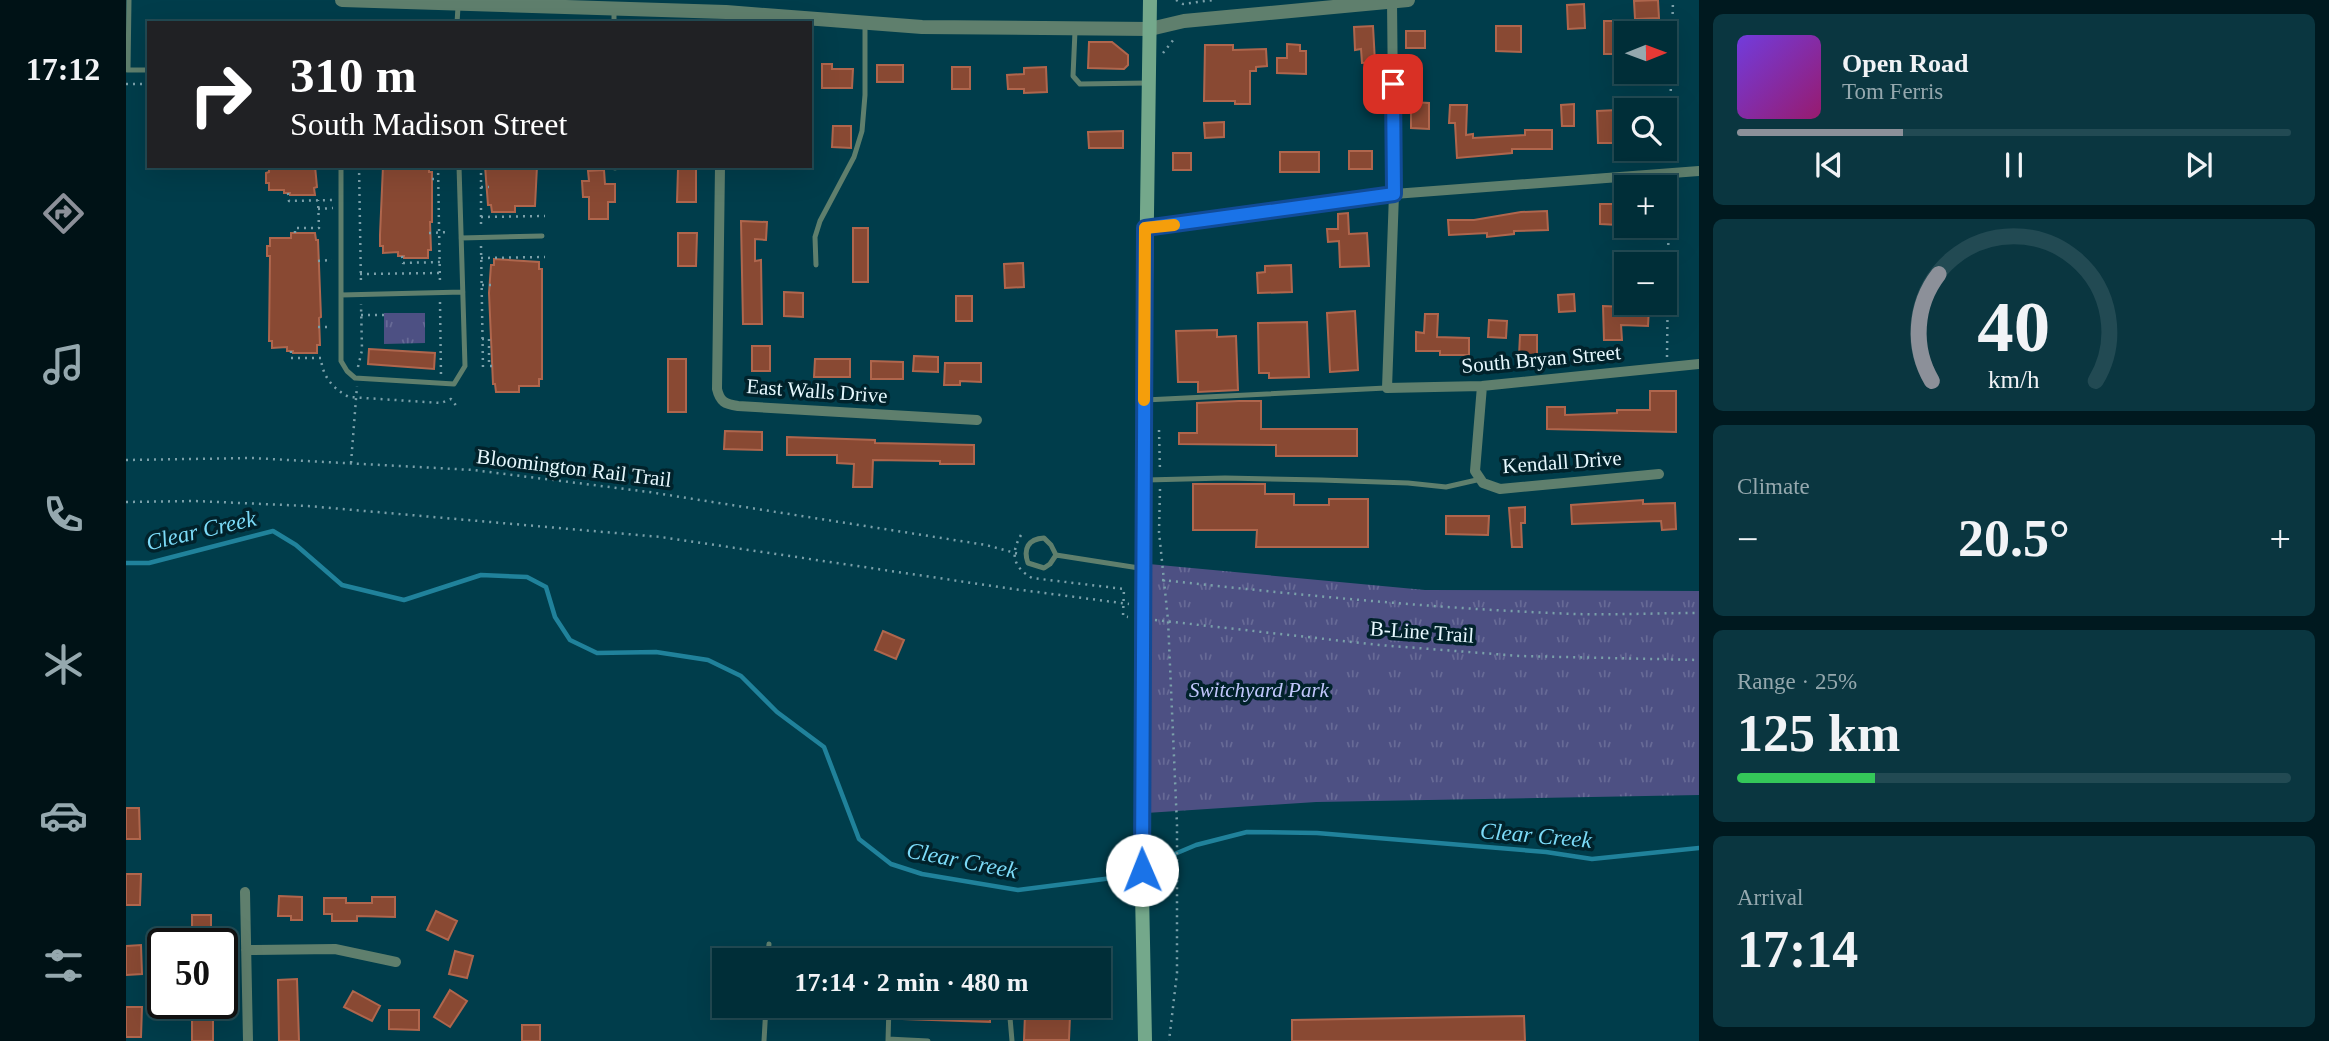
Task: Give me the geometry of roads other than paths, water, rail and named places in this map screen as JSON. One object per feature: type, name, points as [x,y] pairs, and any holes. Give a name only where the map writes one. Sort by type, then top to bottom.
[{"type":"main road","points":[[1145,1041],[1141,843],[1142,569],[1143,480],[1152,399],[1145,228],[1150,0]]},
{"type":"street","points":[[342,0],[458,2],[614,16],[809,21]]},
{"type":"street","points":[[812,21],[922,27],[1150,29],[1184,21],[1408,0]]},
{"type":"street","points":[[1387,387],[1394,194],[1392,2]]},
{"type":"street","name":"East Walls Drive","points":[[720,168],[717,389],[723,402],[861,414],[977,420]]},
{"type":"street","points":[[1145,228],[1394,194],[1699,171]]},
{"type":"street","name":"South Bryan Street","points":[[1387,387],[1482,386],[1699,364]]},
{"type":"street","name":"Kendall Drive","points":[[1482,386],[1475,471],[1483,483],[1500,489],[1659,474]]},
{"type":"street","points":[[245,892],[248,1041]]},
{"type":"street","points":[[246,950],[335,949],[396,962]]},
{"type":"lane","points":[[129,0],[127,70],[147,70]]},
{"type":"lane","points":[[457,21],[458,2]]},
{"type":"lane","points":[[816,265],[815,237],[820,221],[854,157],[862,131],[865,23]]},
{"type":"lane","points":[[1075,28],[1073,76],[1080,85],[1149,83]]},
{"type":"lane","points":[[341,168],[341,361],[346,371],[355,378],[454,384],[465,366],[459,168]]},
{"type":"lane","points":[[461,238],[542,236]]},
{"type":"lane","points":[[341,295],[463,292]]},
{"type":"lane","points":[[1152,399],[1387,387]]},
{"type":"lane","points":[[1143,480],[1225,478],[1408,483],[1446,487],[1481,479]]},
{"type":"lane","points":[[1035,538],[1044,538],[1056,555],[1044,568],[1028,563],[1025,555],[1028,544],[1035,538]]},
{"type":"lane","points":[[1056,555],[1142,569]]},
{"type":"lane","points":[[769,944],[769,948]]},
{"type":"lane","points":[[764,1041],[765,1018]]},
{"type":"lane","points":[[889,1018],[888,1040],[928,1041]]},
{"type":"lane","points":[[1010,1018],[1012,1041]]},
{"type":"waterway","name":"Clear Creek","points":[[126,563],[149,563],[273,531],[296,545],[342,585],[404,600],[481,575],[527,577],[546,587],[555,617],[570,640],[597,653],[656,652],[708,660],[741,676],[777,712],[824,747],[859,839],[891,864],[922,874],[1018,890],[1120,877],[1196,845],[1247,832],[1317,833],[1546,852],[1592,859],[1699,848]]},
{"type":"park label","name":"Switchyard Park","points":[[1259,690]]}]
